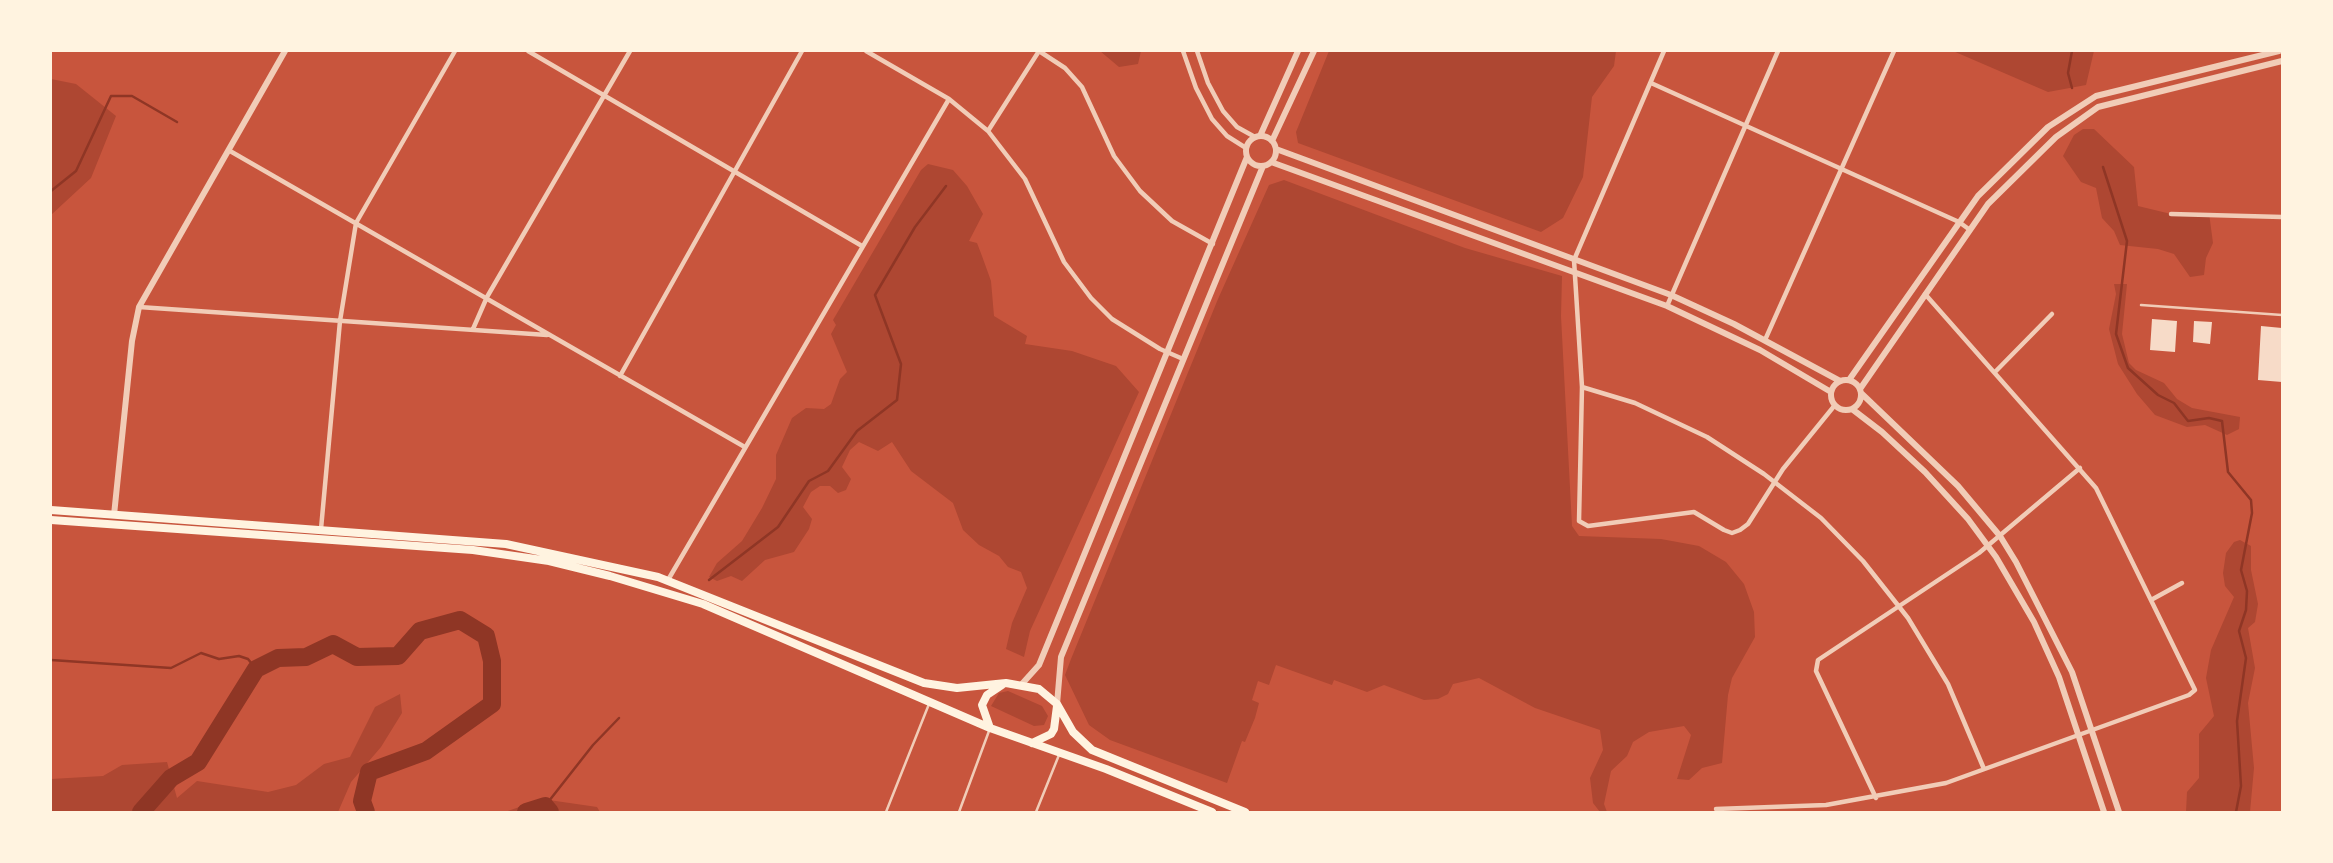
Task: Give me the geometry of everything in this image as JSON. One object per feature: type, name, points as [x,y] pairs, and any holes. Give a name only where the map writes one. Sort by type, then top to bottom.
[{"type":"highway","points":[[51,510],[506,544],[667,580],[923,683],[957,688],[1006,683],[1038,689],[1057,704],[1073,732],[1092,750],[1245,812]]},
{"type":"highway","points":[[51,520],[473,550],[550,561],[692,600],[990,728],[1061,752],[1212,812]]},
{"type":"highway","points":[[990,728],[982,705],[993,690],[1006,683]]},
{"type":"highway","points":[[1032,743],[1051,734],[1057,704]]},
{"type":"street","points":[[114,514],[132,341],[139,307],[196,202],[230,151],[285,51]]},
{"type":"street","points":[[321,529],[340,321],[356,223],[455,51]]},
{"type":"street","points":[[528,51],[862,246]]},
{"type":"street","points":[[473,329],[487,297],[631,51]]},
{"type":"street","points":[[620,376],[733,171],[803,51]]},
{"type":"street","points":[[866,51],[949,99],[988,131],[1025,179],[1057,249],[1081,287],[1112,319],[1183,359]]},
{"type":"street","points":[[988,131],[1039,51],[1065,68],[1082,87],[1114,156],[1140,191],[1172,221],[1214,245]]},
{"type":"street","points":[[1183,51],[1196,88],[1212,119],[1227,136],[1247,148]]},
{"type":"street","points":[[1197,51],[1208,83],[1223,111],[1237,127],[1272,141],[1276,149],[1671,295],[1765,340],[1840,381],[1849,380],[1978,195],[2028,144],[2069,111],[2096,96],[2279,51]]},
{"type":"street","points":[[1021,685],[1040,665],[1214,245],[1247,157],[1247,148],[1257,137],[1298,51]]},
{"type":"street","points":[[1272,141],[1314,51]]},
{"type":"street","points":[[1664,51],[1574,260],[1582,387],[1577,518],[1582,524],[1694,512],[1732,533],[1748,524],[1774,481],[1835,405]]},
{"type":"street","points":[[1667,306],[1778,51]]},
{"type":"street","points":[[1765,340],[1894,51]]},
{"type":"street","points":[[1271,162],[1667,306],[1760,350],[1831,392],[1835,405],[1843,410],[1852,409],[1859,402],[1860,391],[1988,204],[2056,137],[2098,107],[2282,61]]},
{"type":"street","points":[[1651,83],[1959,222],[1970,230]]},
{"type":"street","points":[[2096,96],[2098,107]]},
{"type":"street","points":[[667,580],[743,446],[949,99]]},
{"type":"street","points":[[1247,157],[1254,164],[1263,166],[1271,162],[1276,149]]},
{"type":"street","points":[[230,151],[743,446]]},
{"type":"street","points":[[1057,704],[1062,657],[1263,166]]},
{"type":"street","points":[[2171,214],[2282,217]]},
{"type":"street","points":[[1716,809],[1798,807],[1877,798],[1946,783],[2189,695],[2195,690],[2102,499],[2081,468],[1926,294]]},
{"type":"street","points":[[139,307],[551,335]]},
{"type":"street","points":[[1996,372],[2052,314]]},
{"type":"street","points":[[1849,380],[1935,462],[2000,536],[2051,625],[2094,729],[2119,812]]},
{"type":"street","points":[[1831,392],[1840,381]]},
{"type":"street","points":[[1582,387],[1635,403],[1684,425],[1731,451],[1774,481],[1843,539],[1899,606],[1948,684],[1984,769]]},
{"type":"street","points":[[1852,409],[1882,432],[1925,472],[1989,545],[2042,640],[2080,734],[2104,812]]},
{"type":"street","points":[[1877,798],[1815,666],[1818,660],[1989,545],[2081,468]]},
{"type":"street","points":[[2151,600],[2182,583]]},
{"type":"lane","points":[[2141,304],[2282,315]]},
{"type":"lane","points":[[886,812],[930,701]]},
{"type":"lane","points":[[959,812],[990,728]]},
{"type":"lane","points":[[1036,812],[1061,752]]},
{"type":"shaded area","points":[[1100,51],[1141,51],[1138,64],[1119,67]]},
{"type":"shaded area","points":[[1329,51],[1616,51],[1614,66],[1592,97],[1583,177],[1563,218],[1541,232],[1298,143],[1296,132]]},
{"type":"shaded area","points":[[1953,51],[2094,51],[2086,85],[2048,92]]},
{"type":"shaded area","points":[[51,79],[76,84],[116,116],[91,178],[51,215]]},
{"type":"shaded area","points":[[2083,129],[2094,129],[2134,167],[2138,206],[2171,214],[2209,213],[2213,243],[2206,258],[2204,275],[2190,277],[2174,254],[2158,249],[2120,245],[2114,231],[2102,218],[2096,188],[2081,182],[2063,156],[2074,135]]},
{"type":"shaded area","points":[[928,164],[953,170],[967,186],[983,214],[969,241],[977,243],[991,281],[994,316],[1027,336],[1025,344],[1072,351],[1116,366],[1139,392],[1030,631],[1024,657],[1006,649],[1012,623],[1027,588],[1021,572],[1008,567],[999,556],[979,545],[963,530],[953,503],[911,471],[892,442],[878,451],[859,442],[850,450],[842,467],[851,479],[846,490],[838,493],[830,486],[820,486],[811,492],[803,507],[812,519],[809,529],[794,552],[765,560],[742,581],[731,576],[717,581],[709,577],[717,563],[742,541],[762,508],[776,479],[776,455],[792,418],[806,408],[824,409],[831,404],[840,379],[847,372],[831,334],[836,325],[833,320],[921,170]]},
{"type":"shaded area","points":[[1284,180],[1465,248],[1562,276],[1561,316],[1572,526],[1579,536],[1661,539],[1699,546],[1726,562],[1744,584],[1754,612],[1755,637],[1732,678],[1728,695],[1722,763],[1702,768],[1689,780],[1677,779],[1691,735],[1684,726],[1649,732],[1633,742],[1627,756],[1611,771],[1604,804],[1607,812],[1600,812],[1593,803],[1590,778],[1603,750],[1600,730],[1535,708],[1479,678],[1453,684],[1448,694],[1438,699],[1424,700],[1384,685],[1367,692],[1334,680],[1332,685],[1276,665],[1269,685],[1258,681],[1252,700],[1259,703],[1255,718],[1245,742],[1242,741],[1227,783],[1110,740],[1089,725],[1065,675],[1218,299],[1269,185]]},
{"type":"shaded area","points":[[2114,284],[2127,284],[2122,334],[2129,363],[2136,370],[2164,383],[2177,399],[2192,408],[2240,417],[2239,429],[2227,435],[2205,425],[2187,427],[2155,415],[2137,394],[2118,364],[2109,329],[2116,294]]},
{"type":"shaded area","points":[[2240,540],[2251,546],[2251,570],[2258,604],[2255,622],[2248,628],[2255,668],[2248,703],[2254,768],[2250,812],[2186,812],[2187,792],[2199,778],[2199,734],[2214,716],[2206,678],[2211,650],[2234,597],[2225,586],[2223,573],[2226,553],[2234,542]]},
{"type":"shaded area","points":[[1008,691],[1042,706],[1048,716],[1044,725],[1034,726],[991,706],[999,693]]},
{"type":"shaded area","points":[[400,694],[402,713],[381,747],[351,782],[338,812],[51,812],[51,779],[103,776],[122,765],[167,762],[177,798],[197,781],[268,792],[296,785],[324,764],[350,757],[375,707]]},
{"type":"shaded area","points":[[542,799],[597,807],[600,812],[505,812]]},
{"type":"building","points":[[2152,319],[2177,321],[2175,352],[2150,350]]},
{"type":"building","points":[[2194,321],[2212,322],[2210,344],[2193,342]]},
{"type":"building","points":[[2261,326],[2282,328],[2282,382],[2258,380]]},
{"type":"waterway","points":[[2072,51],[2068,73],[2072,88]]},
{"type":"waterway","points":[[51,191],[76,171],[111,96],[132,96],[177,122]]},
{"type":"waterway","points":[[2103,167],[2127,241],[2116,334],[2128,368],[2158,395],[2174,403],[2188,421],[2209,418],[2222,421],[2228,472],[2251,500],[2252,513],[2241,570],[2247,591],[2246,610],[2239,631],[2246,658],[2237,721],[2241,786],[2236,812]]},
{"type":"waterway","points":[[709,580],[778,527],[809,481],[828,471],[857,431],[897,400],[901,364],[875,295],[915,227],[946,186]]},
{"type":"waterway","points":[[141,812],[171,778],[198,762],[256,669],[278,658],[306,657],[333,644],[357,657],[398,656],[420,631],[460,620],[486,636],[492,661],[492,704],[426,751],[369,772],[362,801],[366,812]]},
{"type":"waterway","points":[[51,660],[171,668],[201,653],[219,659],[239,656],[248,659],[256,669]]},
{"type":"waterway","points":[[545,806],[593,745],[619,718]]},
{"type":"waterway","points":[[526,812],[545,806],[550,812]]}]
